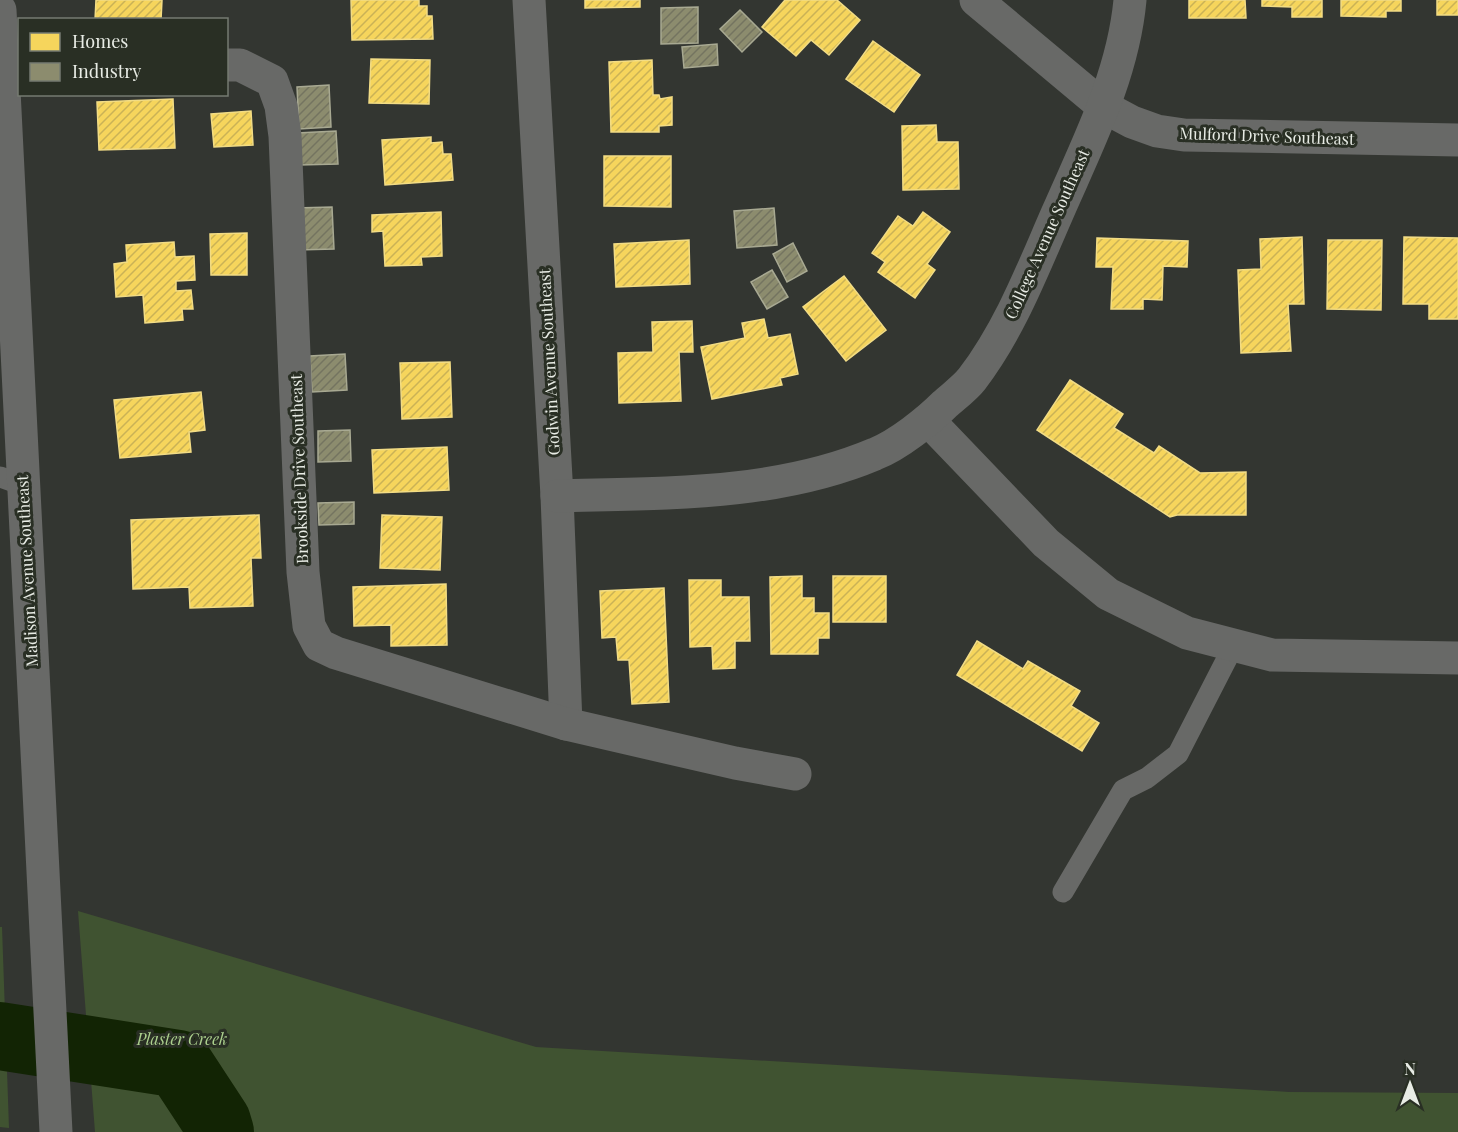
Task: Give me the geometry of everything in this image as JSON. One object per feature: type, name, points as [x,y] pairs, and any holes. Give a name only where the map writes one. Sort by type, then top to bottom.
[{"type":"street","name":"Godwin Avenue Southeast","points":[[529,0],[557,496],[566,724]]},
{"type":"street","name":"Mulford Drive Southeast","points":[[976,0],[1104,107],[1132,122],[1157,131],[1184,135],[1458,140]]},
{"type":"street","name":"College Avenue Southeast","points":[[557,496],[662,494],[752,485],[819,473],[877,453],[928,420],[971,380],[1016,310],[1104,107],[1124,39],[1131,0]]},
{"type":"street","name":"Madison Avenue Southeast","points":[[0,10],[11,72],[11,481],[46,949],[55,1123]]},
{"type":"street","name":"Brookside Drive Southeast","points":[[228,65],[240,65],[272,81],[281,106],[285,136],[303,572],[309,627],[319,645],[336,653],[566,724],[735,763],[795,774]]},
{"type":"street","points":[[928,420],[1046,543],[1108,594],[1187,633],[1272,655],[1458,658]]},
{"type":"lane","points":[[1063,892],[1123,790],[1147,778],[1179,754],[1234,645]]},
{"type":"green space","name":"Plaster Creek","points":[[78,911],[536,1047],[1289,1092],[1458,1093],[1458,1132],[95,1132]]},
{"type":"green space","points":[[0,927],[2,927],[9,1128],[0,1127]]},
{"type":"building: Homes","points":[[96,0],[162,0],[161,18],[95,18]]},
{"type":"building: Homes","points":[[351,0],[419,0],[419,6],[427,6],[427,16],[432,16],[433,39],[352,40]]},
{"type":"building: Homes","points":[[585,0],[640,0],[640,7],[585,8]]},
{"type":"building: Homes","points":[[785,0],[837,0],[860,20],[829,55],[811,40],[796,56],[762,27]]},
{"type":"building: Homes","points":[[1189,0],[1245,0],[1246,18],[1189,18]]},
{"type":"building: Homes","points":[[1262,0],[1322,0],[1322,17],[1292,17],[1292,7],[1262,6]]},
{"type":"building: Homes","points":[[1341,0],[1401,0],[1401,11],[1386,11],[1386,17],[1341,16]]},
{"type":"building: Homes","points":[[1437,0],[1458,0],[1458,15],[1437,15]]},
{"type":"building: Homes","points":[[873,41],[920,75],[894,112],[846,79]]},
{"type":"building: Homes","points":[[371,59],[430,60],[429,104],[369,103]]},
{"type":"building: Homes","points":[[652,60],[653,95],[659,95],[660,99],[672,97],[672,125],[659,126],[659,132],[611,132],[609,62]]},
{"type":"building: Homes","points":[[173,99],[175,148],[99,150],[97,102]]},
{"type":"building: Homes","points":[[251,111],[253,145],[214,147],[211,114]]},
{"type":"building: Homes","points":[[936,125],[937,142],[958,142],[959,189],[903,190],[902,126]]},
{"type":"building: Homes","points":[[431,137],[431,143],[442,142],[443,154],[451,154],[453,180],[385,185],[382,140]]},
{"type":"building: Homes","points":[[604,156],[671,156],[671,207],[604,206]]},
{"type":"building: Homes","points":[[441,212],[442,256],[421,257],[422,265],[385,266],[383,231],[372,232],[372,215]]},
{"type":"building: Homes","points":[[923,212],[950,232],[927,264],[935,270],[915,298],[878,272],[885,262],[872,253],[898,216],[913,226]]},
{"type":"building: Homes","points":[[247,233],[247,275],[211,275],[210,234]]},
{"type":"building: Homes","points":[[1302,237],[1304,304],[1288,304],[1291,351],[1241,353],[1238,270],[1261,269],[1260,239]]},
{"type":"building: Homes","points":[[1404,237],[1458,238],[1458,319],[1429,319],[1429,304],[1403,304]]},
{"type":"building: Homes","points":[[1097,238],[1188,241],[1187,267],[1163,266],[1162,300],[1143,299],[1143,309],[1111,309],[1113,267],[1096,267]]},
{"type":"building: Homes","points":[[689,240],[690,284],[616,287],[614,244]]},
{"type":"building: Homes","points":[[1328,240],[1382,240],[1381,310],[1327,309]]},
{"type":"building: Homes","points":[[174,242],[175,257],[194,256],[195,280],[176,281],[176,291],[191,290],[193,309],[182,309],[183,320],[145,323],[143,295],[116,297],[114,264],[127,262],[126,245]]},
{"type":"building: Homes","points":[[844,276],[886,330],[846,361],[803,307]]},
{"type":"building: Homes","points":[[764,319],[768,338],[790,334],[798,374],[780,378],[782,385],[712,399],[701,347],[745,338],[742,323]]},
{"type":"building: Homes","points":[[692,321],[693,352],[679,352],[681,401],[619,403],[618,353],[653,352],[652,322]]},
{"type":"building: Homes","points":[[450,362],[452,417],[402,419],[400,363]]},
{"type":"building: Homes","points":[[1070,380],[1123,414],[1114,428],[1154,453],[1159,446],[1200,473],[1246,472],[1246,515],[1177,515],[1170,517],[1037,430]]},
{"type":"building: Homes","points":[[201,392],[205,430],[189,432],[191,452],[120,458],[114,400]]},
{"type":"building: Homes","points":[[447,447],[449,490],[374,493],[372,450]]},
{"type":"building: Homes","points":[[259,515],[261,558],[251,558],[253,606],[190,608],[189,587],[133,589],[131,520]]},
{"type":"building: Homes","points":[[382,515],[442,517],[440,570],[380,568]]},
{"type":"building: Homes","points":[[802,576],[802,598],[814,598],[814,613],[829,613],[829,638],[818,638],[818,654],[771,654],[770,577]]},
{"type":"building: Homes","points":[[833,576],[886,576],[886,622],[833,622]]},
{"type":"building: Homes","points":[[689,580],[721,580],[721,597],[749,597],[750,641],[735,641],[735,668],[713,669],[712,646],[690,647]]},
{"type":"building: Homes","points":[[446,584],[447,645],[391,646],[391,625],[354,626],[353,587]]},
{"type":"building: Homes","points":[[664,588],[669,702],[632,704],[629,660],[618,660],[616,637],[602,638],[600,591]]},
{"type":"building: Homes","points":[[977,641],[1023,669],[1028,661],[1080,691],[1071,706],[1099,723],[1082,751],[957,675]]},
{"type":"building: Industry","points":[[698,7],[698,43],[661,44],[661,8]]},
{"type":"building: Industry","points":[[740,10],[762,32],[742,52],[720,29]]},
{"type":"building: Industry","points":[[717,44],[718,65],[684,68],[682,47]]},
{"type":"building: Industry","points":[[329,85],[331,127],[299,129],[297,87]]},
{"type":"building: Industry","points":[[336,131],[338,164],[299,165],[297,133]]},
{"type":"building: Industry","points":[[332,207],[334,249],[296,250],[295,208]]},
{"type":"building: Industry","points":[[774,208],[777,245],[737,248],[734,211]]},
{"type":"building: Industry","points":[[793,243],[807,271],[787,282],[773,254]]},
{"type":"building: Industry","points":[[772,270],[788,297],[767,309],[751,282]]},
{"type":"building: Industry","points":[[345,354],[347,390],[312,392],[310,356]]},
{"type":"building: Industry","points":[[350,430],[351,461],[318,462],[318,431]]},
{"type":"building: Industry","points":[[354,502],[354,524],[319,525],[318,503]]},
{"type":"waterway","name":"Plaster Creek","points":[[0,1036],[179,1064],[217,1122],[220,1132]]}]
